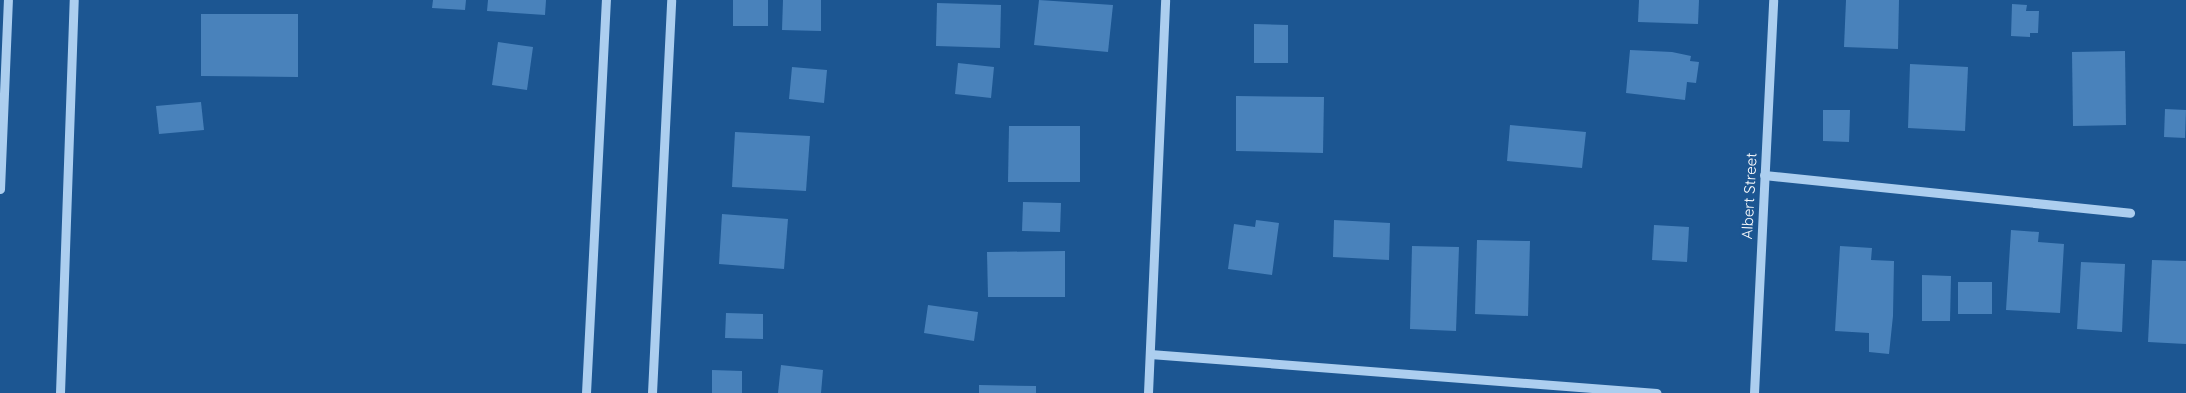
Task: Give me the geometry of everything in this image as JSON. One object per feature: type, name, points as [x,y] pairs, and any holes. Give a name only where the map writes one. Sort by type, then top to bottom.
[{"type":"street","points":[[0,190],[8,0]]},
{"type":"street","points":[[60,393],[74,0]]},
{"type":"street","points":[[586,393],[606,0]]},
{"type":"street","points":[[652,393],[671,0]]},
{"type":"street","points":[[1148,393],[1165,0]]},
{"type":"street","name":"Albert Street","points":[[1754,393],[1773,0]]},
{"type":"street","points":[[1764,175],[2130,213]]},
{"type":"street","points":[[1150,354],[1657,393]]},
{"type":"building","points":[[433,0],[466,0],[465,10],[432,8]]},
{"type":"building","points":[[488,0],[546,0],[545,15],[487,11]]},
{"type":"building","points":[[733,0],[768,0],[768,26],[733,26]]},
{"type":"building","points":[[783,0],[821,0],[821,31],[782,30]]},
{"type":"building","points":[[1039,0],[1113,5],[1108,52],[1034,45]]},
{"type":"building","points":[[1639,0],[1699,0],[1698,24],[1638,22]]},
{"type":"building","points":[[1846,0],[1899,0],[1898,49],[1844,47]]},
{"type":"building","points":[[937,3],[1001,5],[1000,48],[936,46]]},
{"type":"building","points":[[2012,4],[2027,5],[2026,11],[2039,11],[2038,33],[2030,33],[2030,37],[2011,36]]},
{"type":"building","points":[[201,14],[298,14],[298,77],[201,76]]},
{"type":"building","points":[[1254,24],[1288,25],[1288,63],[1254,63]]},
{"type":"building","points":[[498,42],[533,47],[527,90],[492,85]]},
{"type":"building","points":[[1630,50],[1672,52],[1691,56],[1690,61],[1699,62],[1696,83],[1687,82],[1685,100],[1626,93]]},
{"type":"building","points":[[2125,51],[2126,125],[2073,126],[2072,52]]},
{"type":"building","points":[[958,63],[994,67],[991,98],[955,94]]},
{"type":"building","points":[[1910,64],[1968,67],[1965,131],[1908,128]]},
{"type":"building","points":[[792,67],[827,70],[824,103],[789,99]]},
{"type":"building","points":[[1236,96],[1324,97],[1323,153],[1236,151]]},
{"type":"building","points":[[201,102],[204,130],[159,134],[156,106]]},
{"type":"building","points":[[2165,109],[2186,110],[2185,138],[2164,137]]},
{"type":"building","points":[[1823,110],[1850,110],[1849,142],[1823,141]]},
{"type":"building","points":[[1510,125],[1586,132],[1582,168],[1507,161]]},
{"type":"building","points":[[1009,126],[1080,126],[1080,182],[1008,182]]},
{"type":"building","points":[[735,132],[810,136],[806,191],[732,187]]},
{"type":"building","points":[[1023,202],[1061,203],[1060,232],[1022,231]]},
{"type":"building","points":[[722,214],[788,219],[784,269],[719,264]]},
{"type":"building","points":[[1256,220],[1279,223],[1272,275],[1228,269],[1234,224],[1255,227]]},
{"type":"building","points":[[1334,220],[1390,223],[1389,260],[1333,257]]},
{"type":"building","points":[[1654,225],[1689,227],[1687,262],[1652,260]]},
{"type":"building","points":[[2011,230],[2039,232],[2038,242],[2064,244],[2060,313],[2006,310]]},
{"type":"building","points":[[1477,240],[1530,241],[1528,316],[1475,314]]},
{"type":"building","points":[[1412,246],[1459,247],[1456,331],[1410,329]]},
{"type":"building","points":[[1840,246],[1872,248],[1871,260],[1894,261],[1893,316],[1889,354],[1869,352],[1869,333],[1835,331]]},
{"type":"building","points":[[1065,251],[1065,297],[988,297],[987,252]]},
{"type":"building","points":[[2152,260],[2186,261],[2186,344],[2148,342]]},
{"type":"building","points":[[2081,262],[2125,264],[2122,332],[2077,329]]},
{"type":"building","points":[[1922,275],[1951,276],[1950,321],[1922,321]]},
{"type":"building","points":[[1958,282],[1992,282],[1992,314],[1958,314]]},
{"type":"building","points":[[928,305],[978,312],[974,341],[924,333]]},
{"type":"building","points":[[726,313],[763,314],[763,339],[725,338]]},
{"type":"building","points":[[781,365],[823,370],[821,393],[778,393]]},
{"type":"building","points":[[712,370],[742,371],[742,393],[712,393]]},
{"type":"building","points":[[979,385],[1036,386],[1036,393],[979,393]]}]
